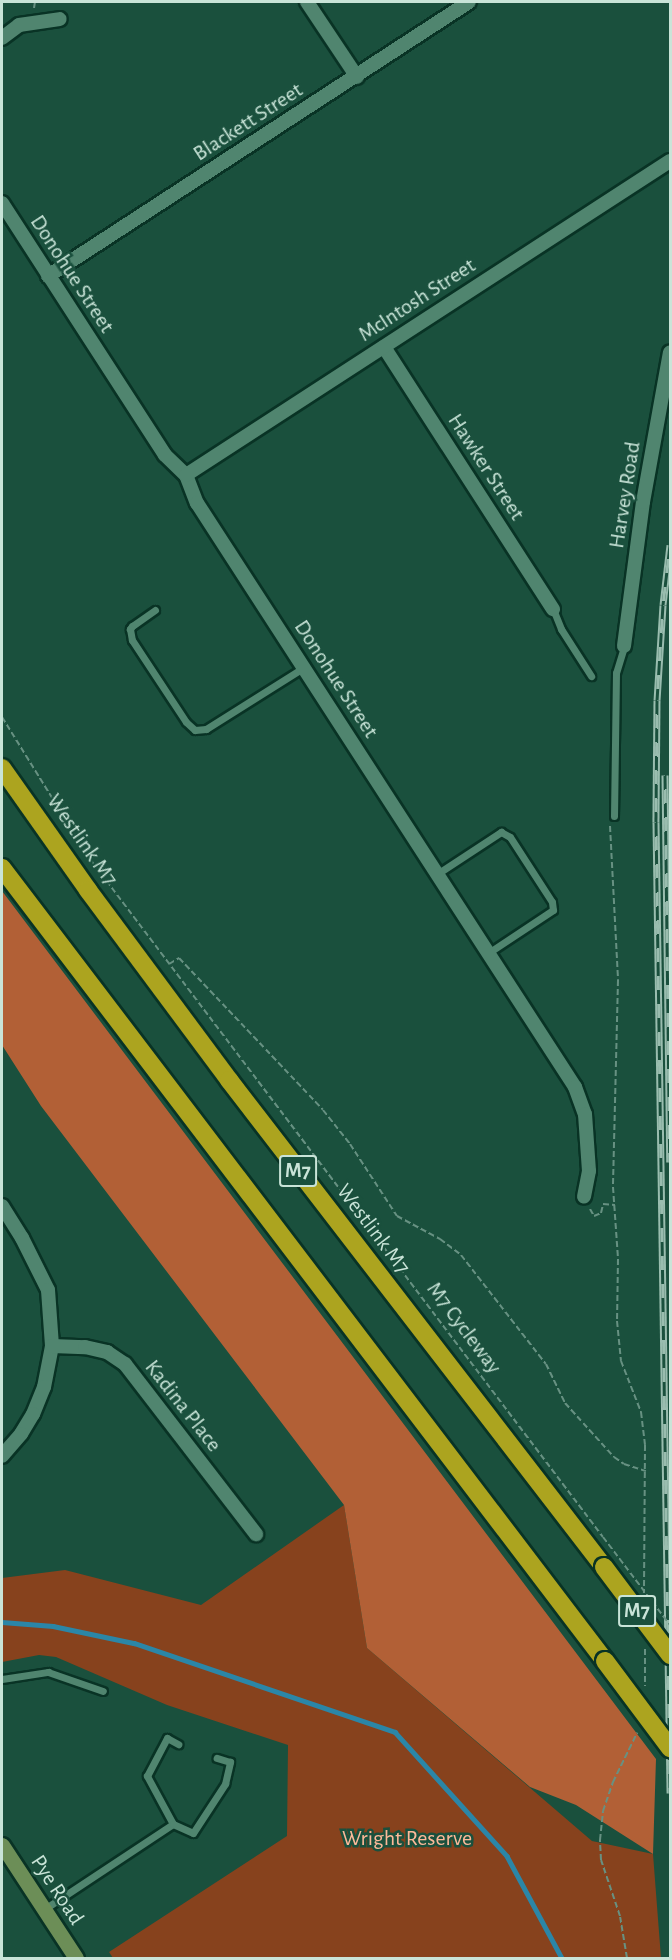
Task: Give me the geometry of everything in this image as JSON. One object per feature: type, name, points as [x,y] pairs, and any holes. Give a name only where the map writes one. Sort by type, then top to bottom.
[{"type":"highway","name":"Westlink M7","points":[[2,768],[88,890],[236,1089],[670,1655]]},
{"type":"highway","name":"M7","points":[[2,868],[670,1748]]},
{"type":"street","points":[[307,2],[357,77]]},
{"type":"street","name":"Blackett Street","points":[[48,276],[469,2]]},
{"type":"street","points":[[2,38],[19,25],[60,19]]},
{"type":"street","name":"McIntosh Street","points":[[186,475],[670,161]]},
{"type":"street","name":"Donohue Street","points":[[2,203],[165,455],[186,475],[197,503],[575,1087],[585,1114],[589,1171],[584,1197]]},
{"type":"street","name":"Hawker Street","points":[[384,347],[553,609]]},
{"type":"street","name":"Harvey Road","points":[[624,646],[644,502],[670,352]]},
{"type":"street","points":[[2,1206],[22,1238],[48,1290],[52,1347],[44,1387],[33,1414],[21,1434],[2,1456]]},
{"type":"street","name":"Kadina Place","points":[[52,1347],[85,1347],[107,1352],[125,1364],[256,1534]]},
{"type":"street","name":"Pye Road","points":[[2,1845],[76,1959]]},
{"type":"lane","points":[[553,609],[561,629],[591,676]]},
{"type":"lane","points":[[155,610],[132,626],[130,629],[132,640],[186,723],[195,730],[206,729],[303,668]]},
{"type":"lane","points":[[611,819],[616,673],[624,646]]},
{"type":"lane","points":[[437,874],[501,832],[510,837],[552,902],[553,910],[488,952]]},
{"type":"lane","points":[[2,1679],[48,1672],[103,1691]]},
{"type":"lane","points":[[178,1744],[166,1738],[147,1776],[173,1824],[193,1833],[225,1784],[230,1762],[217,1758]]},
{"type":"lane","points":[[43,1910],[173,1824]]},
{"type":"path","name":"M7 Cycleway","points":[[2,717],[78,844],[670,1625]]},
{"type":"path","points":[[584,1197],[594,1216],[601,1213],[603,1204],[615,1205],[618,980],[611,819]]},
{"type":"path","name":"M7 Cycleway","points":[[169,964],[176,958],[181,961],[323,1110],[350,1144],[397,1216],[440,1239],[461,1255],[546,1364],[565,1403],[614,1457],[624,1464],[646,1471],[640,1412],[621,1361],[616,1321],[618,1260],[615,1205]]},
{"type":"green space","name":"Wright Reserve","points":[[344,1505],[367,1648],[592,1841],[653,1854],[661,1958],[113,1958],[109,1952],[287,1836],[288,1745],[167,1705],[56,1657],[39,1655],[2,1662],[2,1578],[65,1570],[201,1605]]},
{"type":"shaded area","points":[[2,891],[656,1759],[653,1854],[576,1805],[530,1787],[367,1648],[344,1505],[41,1106],[2,1045]]},
{"type":"waterway","points":[[2,1622],[53,1626],[134,1643],[395,1732],[507,1856],[562,1958]]},
{"type":"railway","points":[[670,545],[663,605],[657,700],[656,822],[670,1793]]},
{"type":"railway","points":[[665,775],[670,1162]]}]
